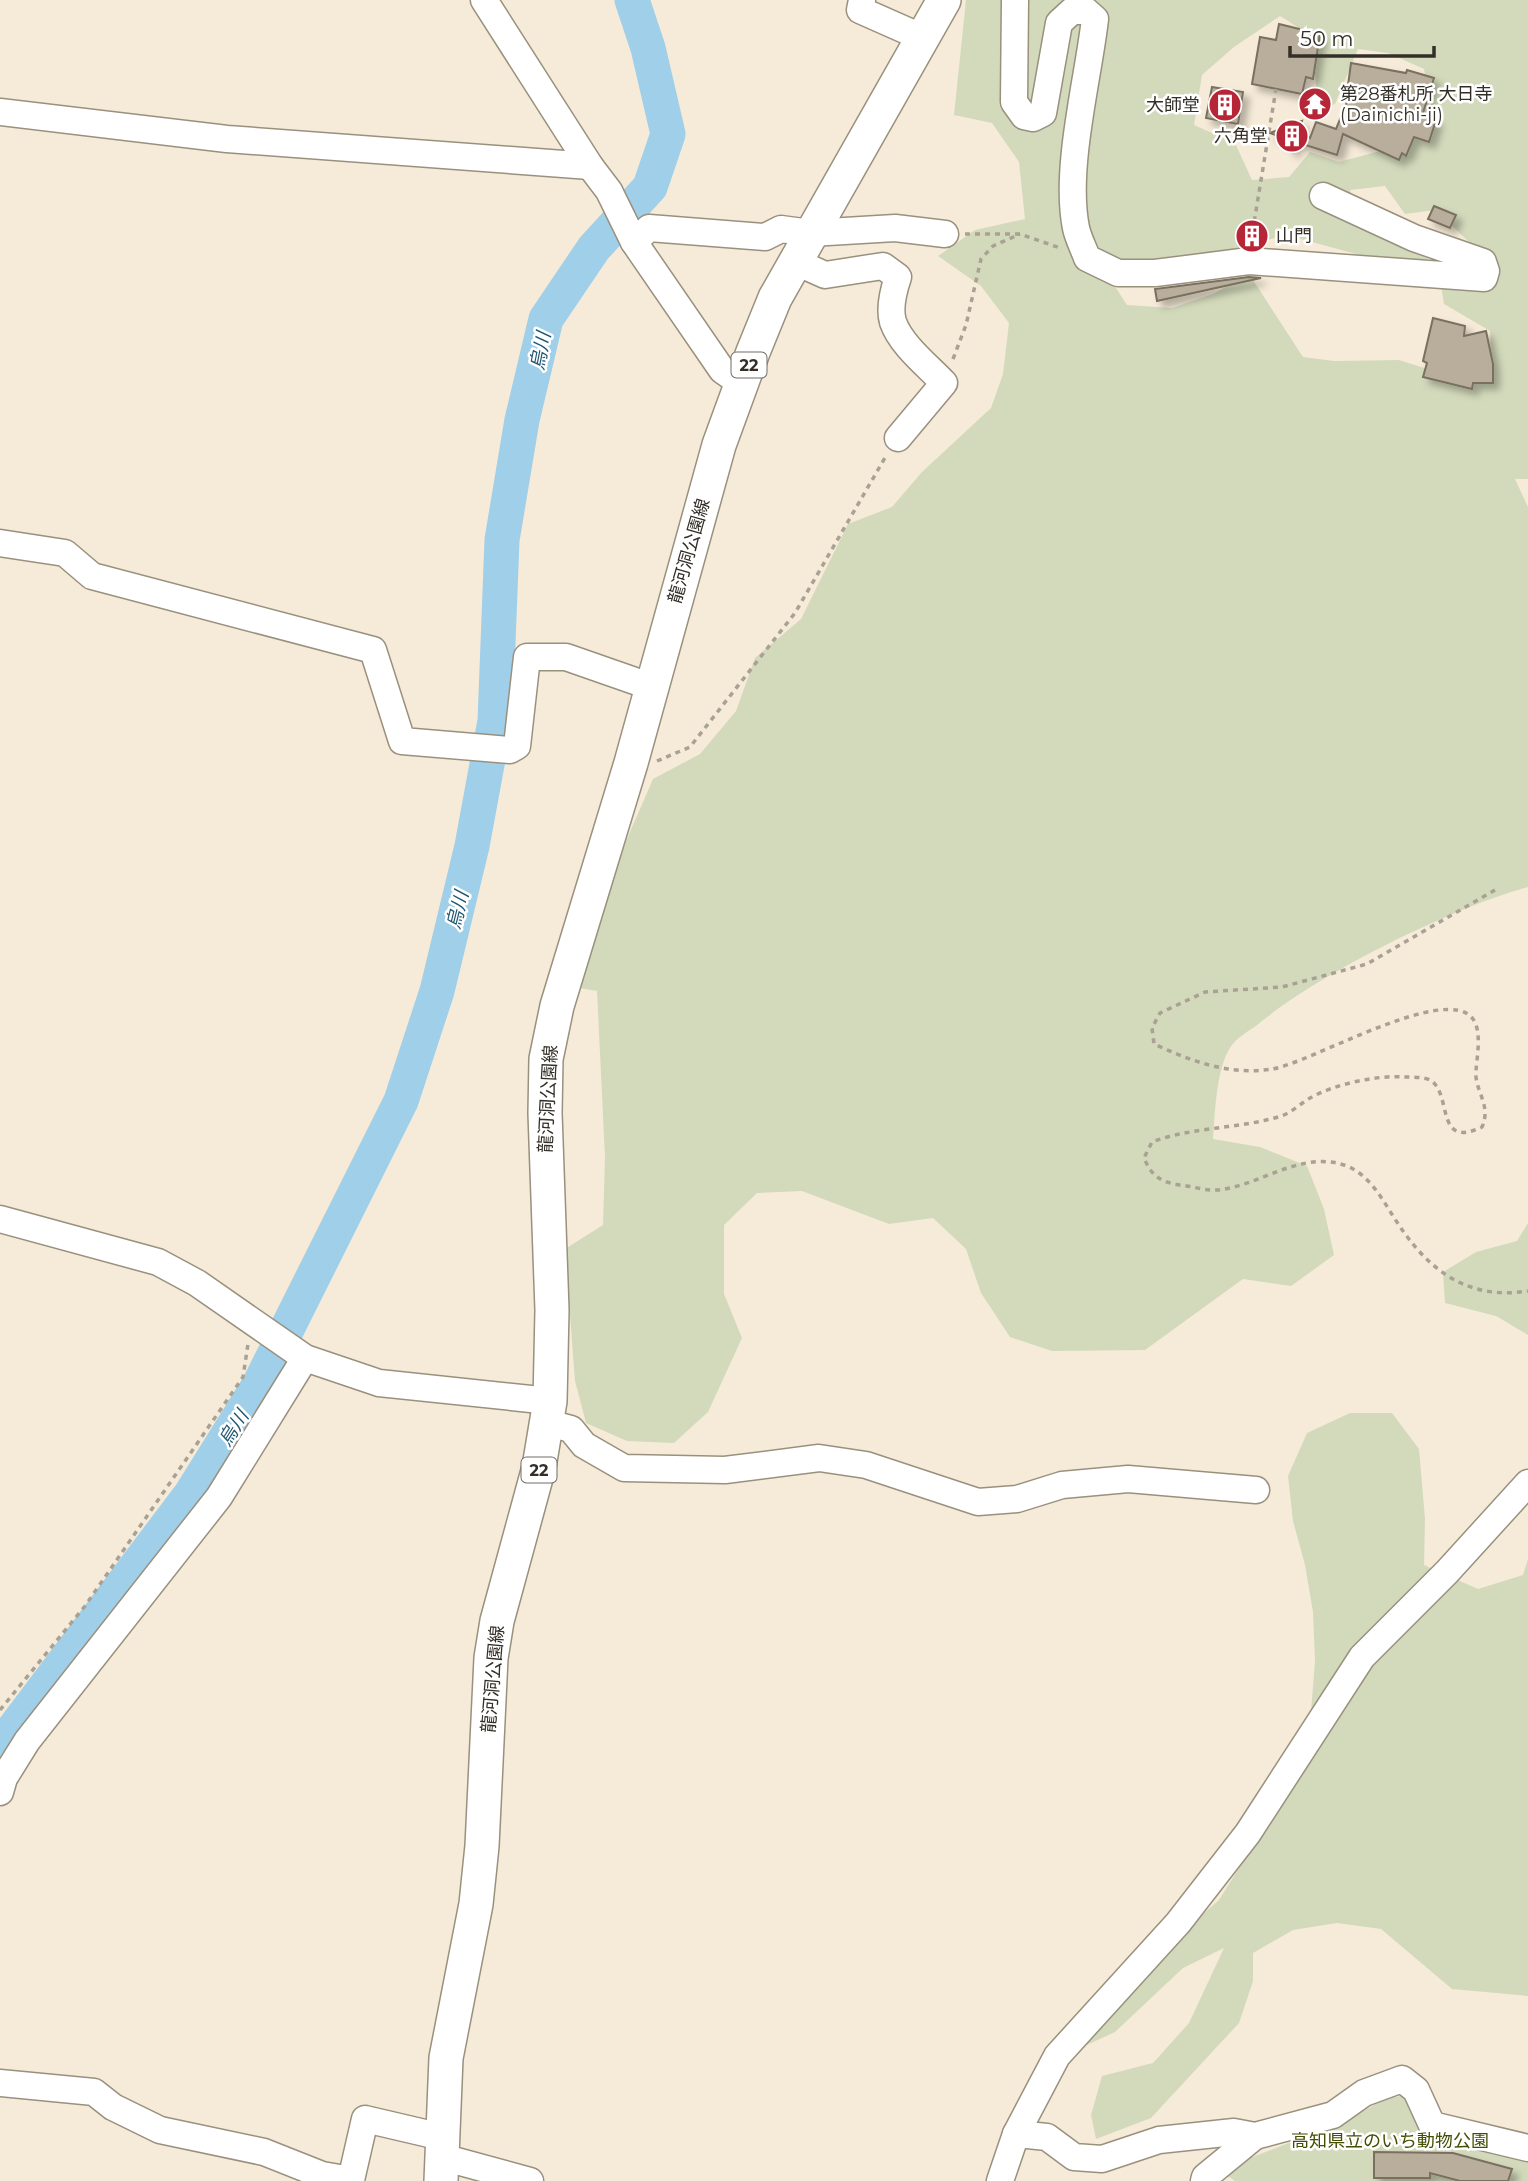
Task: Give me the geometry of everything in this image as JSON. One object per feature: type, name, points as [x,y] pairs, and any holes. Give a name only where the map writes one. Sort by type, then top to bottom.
[{"type":"main road","name":"龍河洞公園線","points":[[442,2158],[446,2058],[476,1904],[482,1846],[491,1658],[497,1621],[540,1467],[549,1412],[552,1310],[546,1185],[546,1059],[557,1006],[631,763],[719,445],[775,298],[944,0]]},
{"type":"street","points":[[484,0],[590,166],[609,191],[634,242],[722,370],[742,384]]},
{"type":"street","points":[[862,0],[860,10],[921,37]]},
{"type":"street","points":[[1015,0],[1014,102],[1024,116],[1033,118],[1043,113],[1059,23],[1072,10],[1086,10],[1095,19],[1078,122],[1074,185],[1076,228],[1087,258],[1118,273],[1154,273],[1249,261],[1484,278],[1486,271],[1483,262],[1414,238],[1323,197]]},
{"type":"street","points":[[0,112],[227,139],[590,166]]},
{"type":"street","points":[[634,242],[649,228],[765,237],[781,229],[811,233],[895,228],[945,234]]},
{"type":"street","points":[[796,262],[825,275],[883,265],[898,277],[893,293],[893,321],[915,353],[944,383],[898,438]]},
{"type":"street","points":[[0,544],[65,553],[92,576],[373,650],[402,741],[510,750],[517,746],[527,657],[566,657],[652,687]]},
{"type":"street","points":[[0,1219],[158,1262],[198,1283],[301,1356],[379,1382],[549,1412],[571,1429],[584,1445],[624,1468],[725,1470],[819,1458],[866,1465],[978,1502],[1017,1499],[1062,1485],[1128,1479],[1256,1490]]},
{"type":"street","points":[[0,1792],[27,1741],[219,1497],[301,1356]]},
{"type":"street","points":[[1000,2181],[1016,2134],[1057,2056],[1178,1923],[1248,1833],[1362,1657],[1447,1572],[1528,1483]]},
{"type":"street","points":[[1205,2181],[1205,2176],[1255,2136],[1333,2115],[1364,2093],[1402,2079],[1416,2090],[1432,2125],[1528,2148]]},
{"type":"street","points":[[0,2083],[94,2092],[113,2107],[160,2130],[264,2152],[322,2175],[351,2180],[365,2119],[442,2158],[530,2181]]},
{"type":"street","points":[[1016,2134],[1047,2137],[1074,2157],[1085,2160],[1101,2159],[1159,2140],[1234,2132],[1255,2136]]},
{"type":"path","points":[[1249,261],[1260,172],[1276,89]]},
{"type":"path","points":[[944,383],[966,325],[981,260],[993,246],[1020,233]]},
{"type":"path","points":[[945,234],[1020,233],[1087,258]]},
{"type":"path","points":[[631,763],[654,762],[690,747],[795,613],[867,485],[898,438]]},
{"type":"path","points":[[1495,890],[1367,964],[1282,987],[1205,992],[1160,1013],[1152,1028],[1154,1044],[1187,1059],[1229,1070],[1272,1069],[1391,1023],[1438,1009],[1469,1014],[1475,1021],[1478,1041],[1475,1077],[1482,1091],[1486,1119],[1482,1127],[1471,1133],[1459,1132],[1447,1122],[1438,1087],[1430,1080],[1402,1076],[1367,1080],[1312,1097],[1282,1116],[1236,1127],[1165,1137],[1152,1142],[1144,1158],[1150,1172],[1164,1182],[1214,1190],[1231,1187],[1293,1165],[1321,1162],[1346,1166],[1364,1176],[1423,1258],[1458,1283],[1488,1294],[1528,1291]]},
{"type":"path","points":[[0,1710],[85,1605],[243,1377],[258,1325]]},
{"type":"green space","points":[[966,0],[1528,0],[1528,479],[1515,479],[1528,507],[1528,887],[1496,897],[1424,927],[1350,964],[1284,1005],[1232,1045],[1219,1077],[1213,1139],[1260,1147],[1307,1166],[1324,1209],[1334,1255],[1291,1286],[1243,1279],[1145,1350],[1052,1351],[1010,1337],[981,1293],[966,1249],[933,1218],[889,1224],[802,1191],[757,1193],[724,1225],[724,1294],[742,1338],[708,1412],[674,1443],[627,1441],[586,1423],[575,1381],[565,1249],[603,1225],[605,1157],[597,991],[573,987],[586,933],[653,779],[700,754],[736,711],[755,658],[801,619],[848,524],[892,507],[922,472],[991,408],[1003,374],[1009,323],[981,286],[938,256],[975,230],[1025,219],[1019,162],[992,123],[954,115]],"holes":[[[1280,16],[1312,36],[1318,110],[1335,104],[1358,49],[1388,53],[1424,69],[1432,111],[1399,146],[1339,162],[1310,152],[1289,177],[1252,180],[1235,143],[1194,125],[1202,75],[1234,47]],[[1385,186],[1405,214],[1435,210],[1468,241],[1482,283],[1440,279],[1444,304],[1490,331],[1492,374],[1459,379],[1399,360],[1334,361],[1303,357],[1249,274],[1213,294],[1172,308],[1127,305],[1112,282],[1286,235],[1393,264],[1429,259],[1360,225],[1350,190]]]},
{"type":"green space","points":[[1528,1223],[1528,1335],[1496,1316],[1445,1303],[1443,1272],[1476,1252],[1517,1241]]},
{"type":"green space","points":[[1350,1413],[1392,1413],[1419,1449],[1425,1519],[1424,1565],[1478,1589],[1523,1575],[1528,1559],[1528,1996],[1452,1989],[1381,1929],[1337,1923],[1293,1930],[1253,1953],[1253,1981],[1239,2023],[1151,2118],[1096,2139],[1091,2115],[1102,2076],[1153,2063],[1189,2023],[1224,1948],[1183,1968],[1115,2032],[1054,2060],[1131,1977],[1219,1900],[1249,1852],[1310,1724],[1315,1661],[1313,1612],[1305,1565],[1293,1521],[1288,1476],[1307,1433]]},
{"type":"green space","name":"高知県立のいち動物公園","points":[[1401,2096],[1414,2101],[1430,2129],[1528,2154],[1528,2181],[1235,2181],[1219,2170],[1348,2120],[1386,2098]]},
{"type":"building","points":[[1279,24],[1320,34],[1313,79],[1306,77],[1302,94],[1252,84],[1260,37],[1276,40]]},
{"type":"building","points":[[1351,63],[1406,73],[1407,70],[1434,78],[1422,116],[1436,120],[1429,142],[1414,137],[1406,156],[1402,153],[1399,160],[1343,134],[1337,155],[1296,142],[1293,152],[1281,137],[1270,133],[1302,121],[1300,128],[1310,138],[1316,122],[1336,129],[1354,85],[1348,85]]},
{"type":"building","name":"大師堂","points":[[1212,87],[1243,92],[1238,124],[1206,118]]},
{"type":"building","points":[[1434,206],[1456,215],[1450,228],[1428,219]]},
{"type":"building","points":[[1249,277],[1261,278],[1157,301],[1155,289]]},
{"type":"building","points":[[1433,318],[1465,326],[1464,336],[1486,331],[1493,364],[1493,383],[1473,383],[1472,389],[1423,377],[1427,363],[1423,361]]},
{"type":"building","points":[[1374,2152],[1453,2153],[1512,2169],[1508,2181],[1460,2181],[1430,2173],[1430,2178],[1374,2178]]},
{"type":"waterway","name":"烏川","points":[[0,1747],[191,1494],[259,1385],[401,1101],[437,991],[472,846],[495,721],[502,540],[522,420],[546,319],[594,248],[650,187],[668,134],[648,48],[632,0]]},
{"type":"place","name":"第28番札所 大日寺 (Dainichi-ji)","points":[[1315,104]]},
{"type":"place","name":"大師堂","points":[[1225,105]]},
{"type":"place","name":"六角堂","points":[[1292,136]]},
{"type":"place","name":"山門","points":[[1252,236]]}]
